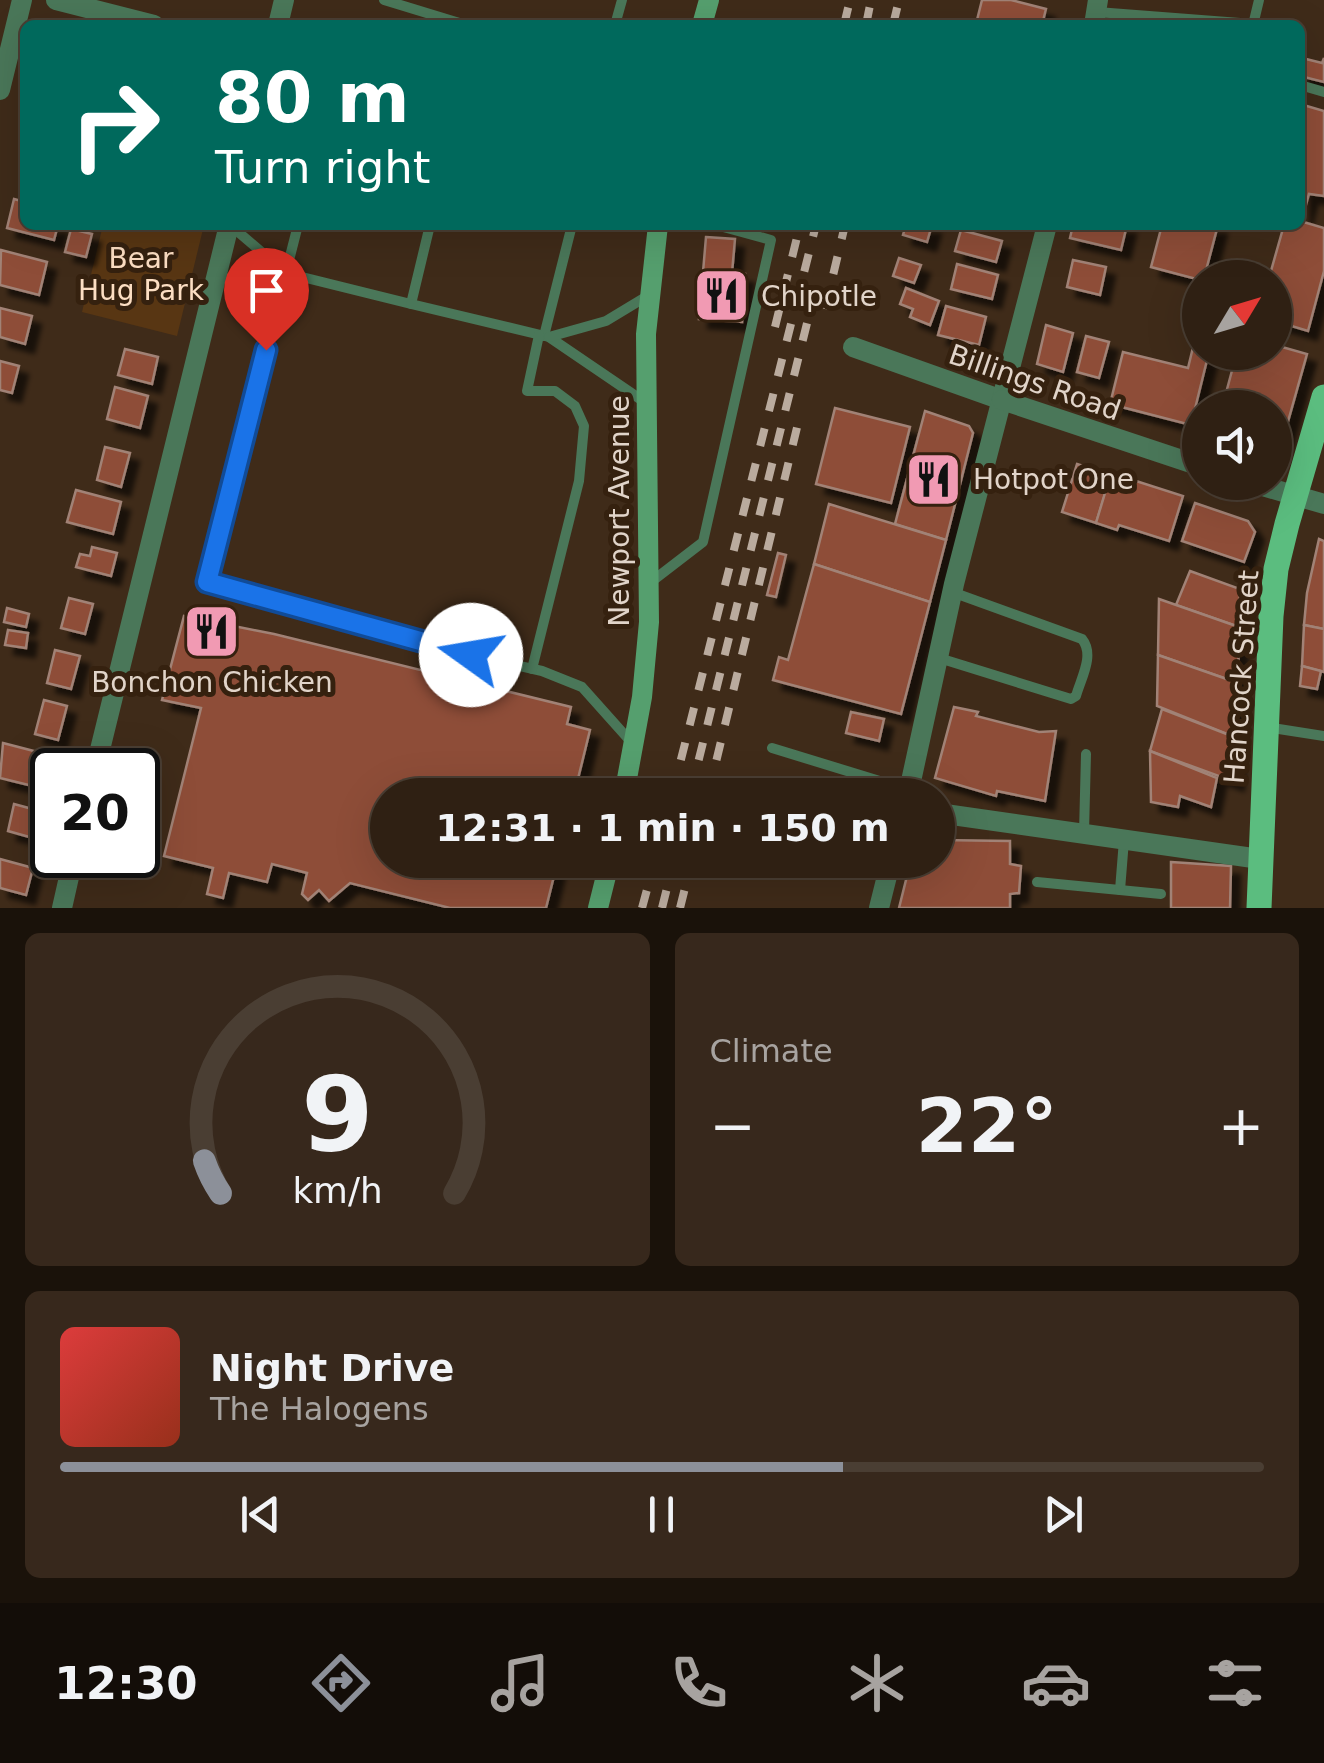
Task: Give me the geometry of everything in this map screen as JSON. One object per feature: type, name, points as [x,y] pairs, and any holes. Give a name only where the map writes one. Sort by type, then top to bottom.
[{"type":"main road","name":"Newport Avenue","points":[[627,778],[642,696],[650,583],[646,334],[657,230]]},
{"type":"main road","name":"Hancock Street","points":[[1258,908],[1276,568],[1324,397]]},
{"type":"main road","points":[[598,908],[606,878]]},
{"type":"street","points":[[0,90],[22,0]]},
{"type":"street","points":[[56,0],[134,20]]},
{"type":"street","points":[[100,748],[229,230]]},
{"type":"street","points":[[911,778],[952,592],[1046,230]]},
{"type":"street","name":"Billings Road","points":[[853,347],[1182,460]]},
{"type":"street","points":[[1294,497],[1324,504]]},
{"type":"street","points":[[955,815],[1260,858]]},
{"type":"street","points":[[62,908],[69,878]]},
{"type":"street","points":[[878,908],[886,878]]},
{"type":"lane","points":[[384,0],[450,20]]},
{"type":"lane","points":[[1096,12],[1210,20]]},
{"type":"lane","points":[[236,230],[286,273]]},
{"type":"lane","points":[[297,230],[207,582],[429,646],[537,670],[582,687],[633,744]]},
{"type":"lane","points":[[411,304],[429,230]]},
{"type":"lane","points":[[537,670],[579,482],[584,426],[575,406],[555,392],[527,390],[571,230]]},
{"type":"lane","points":[[650,583],[703,542],[771,240],[734,230]]},
{"type":"lane","points":[[216,278],[286,273],[544,336],[646,403]]},
{"type":"lane","points":[[544,336],[606,322],[650,294]]},
{"type":"lane","points":[[938,658],[1071,699],[1076,696],[1089,654],[1088,644],[1082,639],[952,592]]},
{"type":"lane","points":[[1265,726],[1324,736]]},
{"type":"lane","points":[[772,748],[865,778]]},
{"type":"lane","points":[[1084,834],[1086,754]]},
{"type":"lane","points":[[1120,890],[1124,840]]},
{"type":"lane","points":[[1037,882],[1161,894]]},
{"type":"green space","name":"Bear Hug Park","points":[[102,230],[203,230],[177,336],[82,312]]},
{"type":"building","points":[[982,0],[1011,0],[1046,9],[1043,20],[977,20]]},
{"type":"building","points":[[1324,58],[1324,82],[1305,77],[1305,59],[1322,63]]},
{"type":"building","points":[[1305,105],[1324,111],[1324,196],[1309,194],[1305,208]]},
{"type":"building","points":[[14,199],[20,201],[20,230],[57,230],[54,240],[7,228]]},
{"type":"building","points":[[1305,222],[1324,228],[1324,271],[1308,331],[1292,326],[1292,260],[1274,260],[1283,230],[1305,230]]},
{"type":"building","points":[[71,230],[92,234],[86,257],[65,252]]},
{"type":"building","points":[[904,230],[931,230],[927,242],[903,235]]},
{"type":"building","points":[[961,230],[1002,241],[996,262],[955,251]]},
{"type":"building","points":[[1072,230],[1126,230],[1121,250],[1070,238]]},
{"type":"building","points":[[1161,230],[1217,230],[1209,260],[1182,260],[1182,275],[1151,267]]},
{"type":"building","name":"Chipotle","points":[[706,237],[735,239],[732,273],[745,274],[742,322],[699,319]]},
{"type":"building","points":[[1,250],[47,262],[39,295],[0,285]]},
{"type":"building","points":[[899,258],[921,265],[914,283],[893,276]]},
{"type":"building","points":[[1073,260],[1106,267],[1100,295],[1067,287]]},
{"type":"building","points":[[957,264],[998,275],[992,299],[951,289]]},
{"type":"building","points":[[906,288],[939,301],[930,325],[910,317],[913,309],[900,304]]},
{"type":"building","points":[[946,306],[986,317],[979,345],[938,335]]},
{"type":"building","points":[[0,308],[32,316],[25,344],[0,337]]},
{"type":"building","points":[[1046,325],[1073,333],[1063,372],[1037,364]]},
{"type":"building","points":[[1086,336],[1109,342],[1099,378],[1077,372]]},
{"type":"building","points":[[125,349],[158,357],[152,384],[118,375]]},
{"type":"building","points":[[1292,350],[1307,354],[1292,407],[1292,390],[1227,390],[1232,370],[1292,370]]},
{"type":"building","points":[[1123,352],[1182,367],[1182,370],[1205,370],[1200,390],[1182,390],[1182,423],[1110,404]]},
{"type":"building","points":[[0,361],[19,366],[12,393],[0,390]]},
{"type":"building","points":[[115,387],[148,396],[140,428],[107,419]]},
{"type":"building","points":[[835,408],[910,427],[891,503],[816,484]]},
{"type":"building","name":"Hotpot One","points":[[925,411],[969,426],[973,433],[946,540],[895,524]]},
{"type":"building","points":[[105,447],[130,453],[121,487],[97,480]]},
{"type":"building","points":[[1077,464],[1111,475],[1096,523],[1062,512]]},
{"type":"building","points":[[1111,473],[1182,496],[1169,541],[1119,525],[1117,530],[1096,523]]},
{"type":"building","points":[[76,490],[121,502],[113,534],[67,522]]},
{"type":"building","points":[[1195,503],[1248,521],[1255,532],[1244,562],[1182,541]]},
{"type":"building","points":[[829,504],[946,540],[930,602],[814,564]]},
{"type":"building","points":[[1319,539],[1324,541],[1324,629],[1304,625]]},
{"type":"building","points":[[92,547],[117,553],[111,576],[76,567],[80,554],[90,556]]},
{"type":"building","points":[[778,553],[786,555],[776,597],[767,595]]},
{"type":"building","points":[[814,564],[930,602],[901,714],[773,680],[779,657],[788,660]]},
{"type":"building","points":[[1190,571],[1240,589],[1239,627],[1176,605]]},
{"type":"building","points":[[69,598],[93,604],[85,634],[61,628]]},
{"type":"building","points":[[1159,599],[1239,627],[1238,683],[1158,655]]},
{"type":"building","points":[[7,608],[29,614],[26,627],[4,622]]},
{"type":"building","points":[[184,616],[274,634],[571,707],[567,724],[590,730],[578,778],[370,778],[370,878],[554,878],[546,908],[450,908],[350,883],[329,901],[319,890],[308,900],[302,894],[307,873],[272,864],[267,882],[229,873],[223,898],[207,894],[213,868],[164,856],[201,708],[162,700]]},
{"type":"building","points":[[1304,625],[1324,629],[1324,672],[1302,666]]},
{"type":"building","points":[[8,630],[28,633],[26,648],[5,645]]},
{"type":"building","points":[[55,650],[80,656],[71,689],[47,683]]},
{"type":"building","points":[[1158,655],[1238,683],[1237,738],[1157,706]]},
{"type":"building","points":[[1302,666],[1321,671],[1317,689],[1300,686]]},
{"type":"building","points":[[44,700],[67,706],[58,740],[35,734]]},
{"type":"building","points":[[954,707],[1039,732],[1056,731],[1045,801],[997,791],[996,796],[955,784],[955,778],[935,778]]},
{"type":"building","points":[[1162,709],[1237,738],[1235,782],[1150,751]]},
{"type":"building","points":[[851,712],[884,719],[879,741],[846,733]]},
{"type":"building","points":[[3,743],[30,750],[30,785],[0,778]]},
{"type":"building","points":[[1150,751],[1217,778],[1211,807],[1180,796],[1178,807],[1151,802]]},
{"type":"building","points":[[14,804],[30,808],[30,837],[8,831]]},
{"type":"building","points":[[955,840],[1010,841],[1010,864],[1021,866],[1019,893],[1010,894],[1010,908],[899,908],[906,878],[955,878]]},
{"type":"building","points":[[0,859],[30,867],[26,895],[0,888]]},
{"type":"building","points":[[1171,862],[1231,866],[1230,908],[1171,908]]},
{"type":"railway","points":[[845,20],[850,0]]},
{"type":"railway","points":[[867,20],[871,0]]},
{"type":"railway","points":[[894,20],[899,0]]},
{"type":"railway","points":[[775,327],[799,230]]},
{"type":"railway","points":[[676,778],[815,230]]},
{"type":"railway","points":[[825,309],[844,230]]},
{"type":"railway","points":[[694,778],[817,283]]},
{"type":"railway","points":[[712,778],[801,411]]},
{"type":"railway","points":[[642,908],[650,878]]},
{"type":"railway","points":[[662,908],[670,878]]},
{"type":"railway","points":[[680,908],[688,878]]},
{"type":"place","name":"Chipotle","points":[[722,296]]},
{"type":"place","name":"Hotpot One","points":[[934,479]]},
{"type":"place","name":"Bonchon Chicken","points":[[212,631]]},
{"type":"route","points":[[266,350],[207,582],[471,655]]}]
